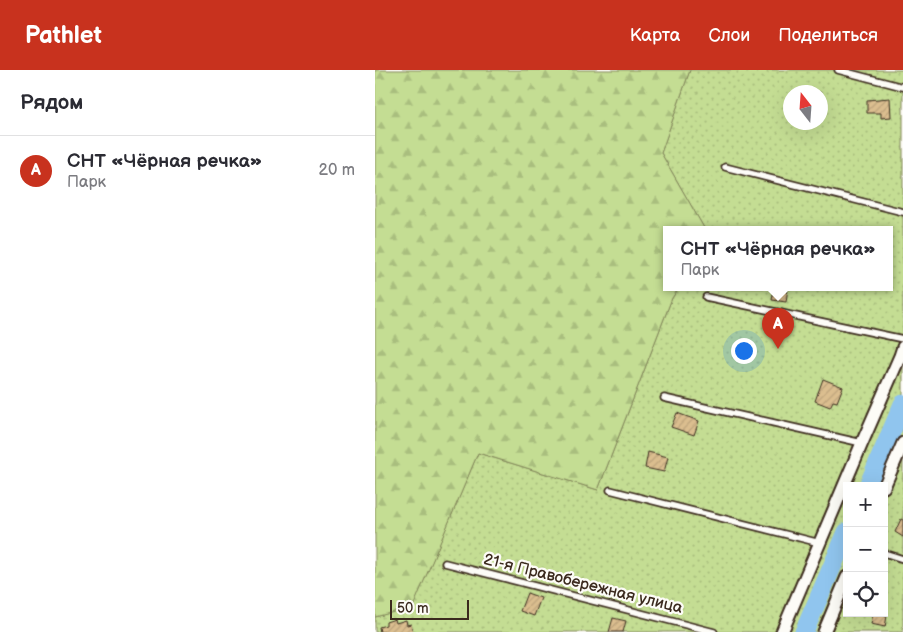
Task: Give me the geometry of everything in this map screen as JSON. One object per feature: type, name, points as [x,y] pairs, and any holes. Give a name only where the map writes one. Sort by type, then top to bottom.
[{"type":"street","points":[[782,632],[903,348]]},
{"type":"street","points":[[886,482],[903,444]]},
{"type":"street","points":[[824,632],[843,586]]},
{"type":"lane","points":[[838,70],[903,87]]},
{"type":"lane","points":[[725,167],[903,212]]},
{"type":"lane","points":[[706,297],[903,339]]},
{"type":"lane","points":[[664,398],[862,443]]},
{"type":"lane","points":[[610,490],[821,543]]},
{"type":"lane","points":[[888,554],[903,559]]},
{"type":"lane","name":"21-я Правобережная улица","points":[[445,563],[714,632]]},
{"type":"green space","points":[[375,70],[690,70],[661,153],[703,226],[663,226],[663,291],[677,291],[672,298],[598,490],[478,453],[413,607],[375,617]]},
{"type":"green space","points":[[690,70],[903,70],[903,632],[375,632],[375,617],[413,606],[478,453],[598,490],[672,298],[677,291],[893,291],[893,226],[703,226],[661,153]]},
{"type":"building","points":[[890,98],[891,117],[881,118],[881,113],[867,113],[867,100]]},
{"type":"building","points":[[774,291],[788,291],[786,302],[772,300]]},
{"type":"building","points":[[823,379],[843,387],[837,402],[833,401],[830,407],[815,401]]},
{"type":"building","points":[[677,413],[699,421],[694,435],[671,427]]},
{"type":"building","points":[[648,452],[668,457],[664,472],[645,468]]},
{"type":"building","points":[[901,519],[903,520],[903,537],[895,532]]},
{"type":"building","points":[[527,593],[541,598],[534,616],[520,611]]},
{"type":"building","points":[[872,617],[887,617],[885,627],[871,624]]},
{"type":"building","points":[[613,618],[626,621],[623,632],[609,632]]},
{"type":"building","points":[[395,619],[396,623],[406,620],[407,625],[411,624],[413,632],[380,632],[379,627]]},
{"type":"waterway","points":[[870,482],[903,404]]},
{"type":"waterway","points":[[804,632],[843,541]]},
{"type":"place","name":"СНТ «Чёрная речка»","points":[[778,349]]}]
